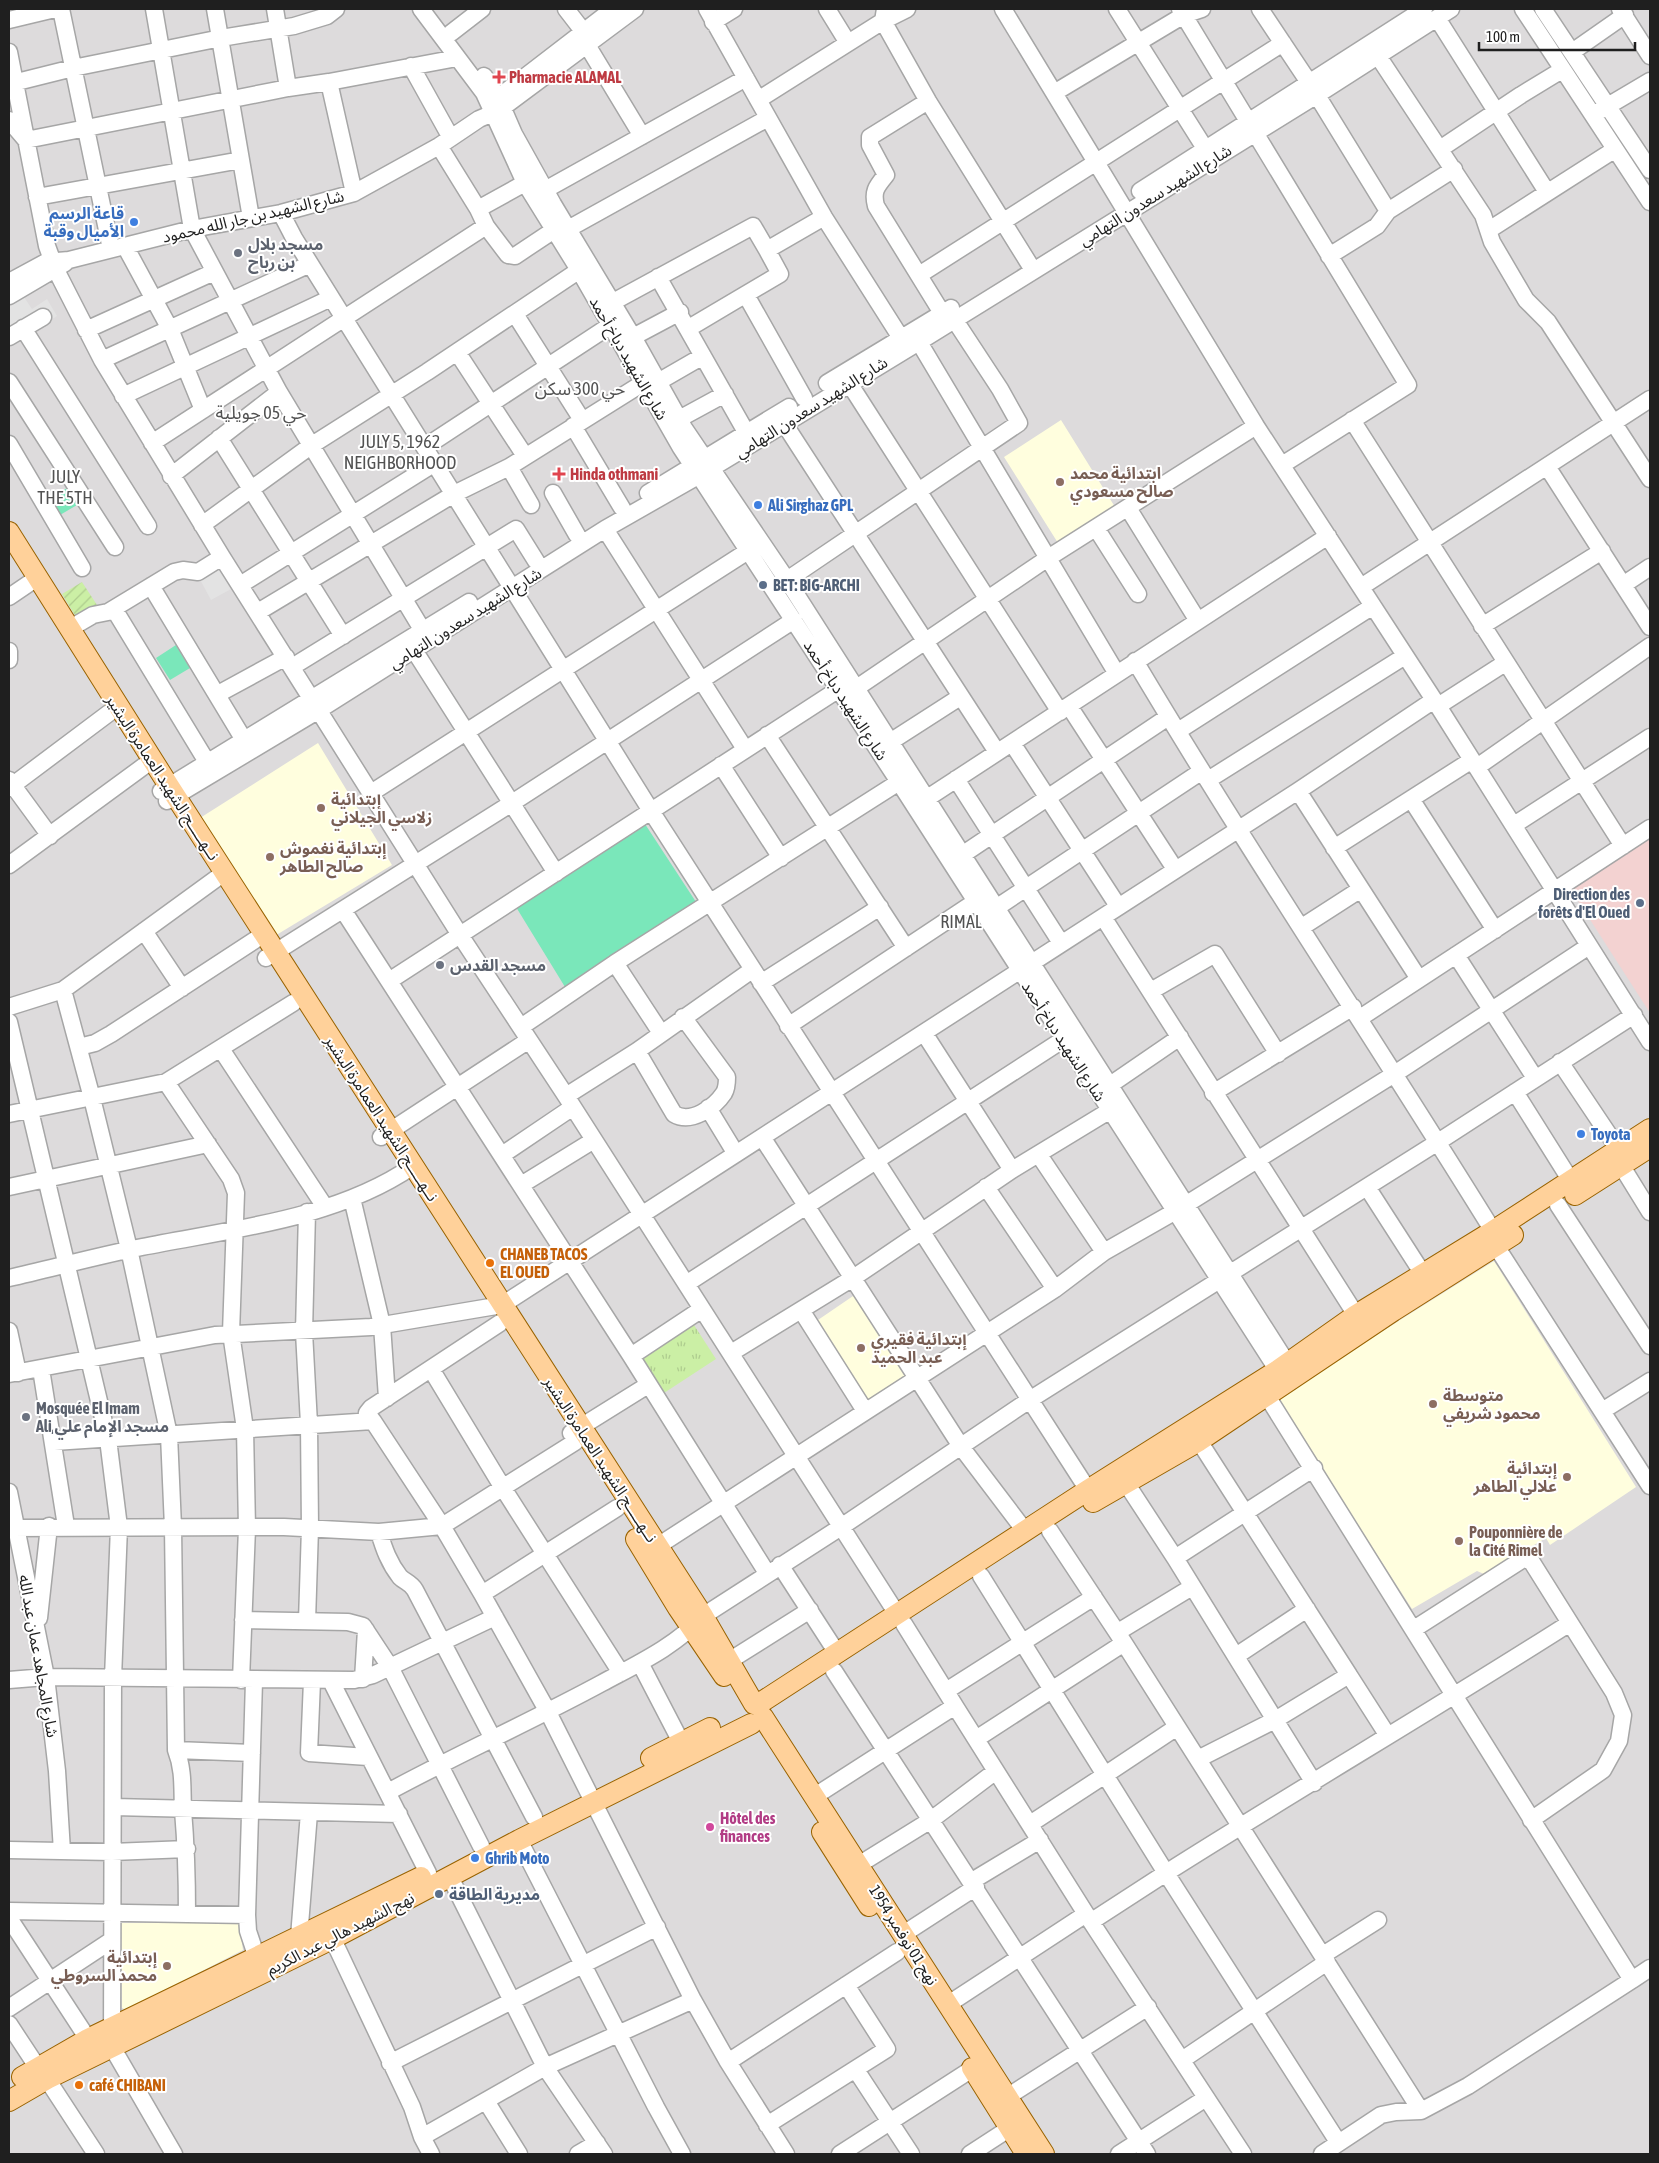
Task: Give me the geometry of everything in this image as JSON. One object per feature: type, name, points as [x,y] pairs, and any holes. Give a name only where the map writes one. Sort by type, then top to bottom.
[{"type":"main road","name":"نــهـــــج الشهيد العمامرة البشير","points":[[9,532],[31,581],[109,713],[144,766],[168,794],[408,1169],[497,1312],[697,1622],[729,1661],[754,1714]]},
{"type":"main road","name":"نــهـــــج الشهيد العمامرة البشير","points":[[9,558],[31,581],[69,630],[254,940],[271,955],[293,1003],[385,1134]]},
{"type":"main road","points":[[901,1619],[981,1576],[1267,1396],[1286,1373],[1356,1315],[1423,1274],[1558,1205],[1620,1158],[1650,1129]]},
{"type":"main road","points":[[102,2042],[257,1958],[299,1938],[329,1932],[428,1873],[534,1817],[590,1797],[681,1742],[754,1714],[901,1619],[1025,1531],[1088,1490],[1286,1373],[1494,1239],[1571,1181],[1620,1158],[1650,1147]]},
{"type":"main road","points":[[575,1434],[616,1508],[651,1550]]},
{"type":"main road","points":[[697,1622],[727,1681],[754,1714]]},
{"type":"main road","name":"نهج 01 نوفمبر 1954","points":[[754,1714],[815,1796],[860,1864],[882,1914]]},
{"type":"main road","name":"نهج 01 نوفمبر 1954","points":[[754,1714],[900,1943],[972,2069],[1026,2154]]},
{"type":"main road","name":"نهج الشهيد هالي عبد الكريم","points":[[9,2101],[42,2073],[329,1932],[450,1877],[519,1840],[590,1797],[754,1714]]},
{"type":"main road","name":"نهج 01 نوفمبر 1954","points":[[900,1943],[948,2005],[1044,2154]]},
{"type":"main road","points":[[9,2085],[42,2073]]},
{"type":"street","points":[[9,20],[55,9]]},
{"type":"street","points":[[62,9],[98,186],[118,248],[154,300],[170,329],[203,410]]},
{"type":"street","points":[[154,9],[192,229],[266,370],[423,631]]},
{"type":"street","points":[[215,9],[251,218]]},
{"type":"street","points":[[275,9],[288,88]]},
{"type":"street","name":"شارع الشهيد دباخ أحمد","points":[[421,9],[480,87],[492,109],[514,134],[534,190],[584,267],[650,382],[703,467],[787,580],[899,782],[982,898],[1025,967],[1110,1085],[1180,1208],[1286,1373]]},
{"type":"street","name":"شارع الشهيد دباخ أحمد","points":[[433,9],[451,33],[492,109]]},
{"type":"street","points":[[451,33],[482,9]]},
{"type":"street","points":[[566,9],[642,136]]},
{"type":"street","name":"شارع الشهيد بن جار الله محمود","points":[[585,38],[613,9]]},
{"type":"street","name":"شارع الشهيد بن جار الله محمود","points":[[9,282],[40,264],[59,263],[192,229],[281,213],[354,193],[445,142],[492,109],[585,38],[635,9]]},
{"type":"street","points":[[734,9],[710,15],[824,218],[982,450],[1117,674]]},
{"type":"street","points":[[827,9],[848,43]]},
{"type":"street","points":[[758,100],[848,43],[884,15],[907,9]]},
{"type":"street","points":[[1003,9],[1095,163],[1125,207],[1256,426],[1436,703],[1650,1042]]},
{"type":"street","points":[[1116,9],[1206,150]]},
{"type":"street","points":[[1054,93],[1182,12],[1202,9]]},
{"type":"street","points":[[1260,9],[1314,90],[1388,211]]},
{"type":"street","name":"شارع الشهيد سعدون التهامي","points":[[1314,90],[1431,13],[1451,9]]},
{"type":"street","points":[[1523,9],[1650,202]]},
{"type":"street","points":[[1543,9],[1650,170]]},
{"type":"street","points":[[12,83],[73,68],[278,28],[313,20],[335,10]]},
{"type":"street","points":[[1182,12],[1408,385],[1282,465]]},
{"type":"street","points":[[1572,52],[1622,12],[1650,56]]},
{"type":"street","points":[[1431,13],[1498,112],[1547,192]]},
{"type":"street","name":"شارع الشهيد سعدون التهامي","points":[[168,794],[207,762],[244,740],[414,650],[508,583],[536,560],[622,508],[703,467],[746,432],[780,418],[849,383],[948,316],[1031,266],[1251,127],[1314,90],[1378,56],[1431,13]]},
{"type":"street","points":[[884,15],[928,101],[1031,266]]},
{"type":"street","points":[[919,276],[1179,107],[1283,43]]},
{"type":"street","points":[[9,52],[12,83],[37,197],[59,263],[86,330],[123,396],[171,476],[460,935],[570,1101],[901,1619],[1089,1918],[1243,2154]]},
{"type":"street","points":[[1378,56],[1483,215],[1492,242],[1526,300],[1548,322],[1650,479]]},
{"type":"street","points":[[26,140],[288,88],[458,58]]},
{"type":"street","points":[[411,66],[486,226],[508,255],[515,256],[768,118]]},
{"type":"street","points":[[1440,149],[1562,70]]},
{"type":"street","points":[[478,209],[534,190],[642,136],[746,78]]},
{"type":"street","points":[[1593,116],[1608,105],[1650,81]]},
{"type":"street","points":[[329,82],[354,193]]},
{"type":"street","points":[[787,580],[982,450],[1019,423],[1000,389],[919,276],[876,206],[876,186],[886,175],[870,145],[870,137],[928,101]]},
{"type":"street","points":[[9,120],[26,140]]},
{"type":"street","name":"شارع الشهيد سعدون التهامي","points":[[1125,207],[1206,150],[1251,127]]},
{"type":"street","points":[[1489,230],[1614,150]]},
{"type":"street","points":[[37,197],[241,160]]},
{"type":"street","points":[[1329,256],[1377,226],[1388,211],[1454,169]]},
{"type":"street","points":[[281,213],[331,298],[426,447],[508,583],[651,811],[756,977],[921,1233],[1031,1399],[1088,1490]]},
{"type":"street","points":[[767,250],[824,218]]},
{"type":"street","points":[[152,443],[486,226]]},
{"type":"street","points":[[613,302],[753,226],[780,274],[689,328]]},
{"type":"street","name":"شارع الشهيد بن جار الله محمود","points":[[9,296],[59,263]]},
{"type":"street","points":[[102,360],[310,264]]},
{"type":"street","points":[[202,525],[312,445],[457,352],[584,267]]},
{"type":"street","name":"شارع الشهيد دباخ أحمد","points":[[584,267],[613,302],[617,322],[634,337],[650,382],[679,419],[748,551],[794,620],[890,742],[962,855],[982,898],[996,908],[1064,1039],[1110,1111],[1180,1208]]},
{"type":"street","points":[[86,330],[214,272]]},
{"type":"street","points":[[658,277],[680,312],[746,432]]},
{"type":"street","points":[[746,295],[804,398]]},
{"type":"street","points":[[123,396],[331,298]]},
{"type":"street","points":[[634,337],[680,312]]},
{"type":"street","points":[[515,314],[548,367],[622,508]]},
{"type":"street","points":[[43,317],[16,333],[148,526]]},
{"type":"street","points":[[426,447],[617,322]]},
{"type":"street","name":"شارع الشهيد سعدون التهامي","points":[[168,794],[315,704],[423,631],[605,529],[780,418],[804,398],[909,343]]},
{"type":"street","points":[[457,352],[525,456]]},
{"type":"street","points":[[258,612],[308,580],[454,494],[509,466],[577,423],[650,382],[703,356]]},
{"type":"street","points":[[9,382],[115,547]]},
{"type":"street","points":[[849,383],[988,600],[1103,759],[1175,869]]},
{"type":"street","points":[[171,476],[279,392]]},
{"type":"street","points":[[679,419],[725,394]]},
{"type":"street","points":[[1361,587],[1548,468],[1650,399]]},
{"type":"street","points":[[780,418],[997,752]]},
{"type":"street","points":[[1352,420],[1623,846]]},
{"type":"street","points":[[389,981],[767,735],[924,642],[1048,558],[1256,426]]},
{"type":"street","points":[[219,438],[342,636]]},
{"type":"street","points":[[9,444],[82,568]]},
{"type":"street","points":[[240,585],[435,463]]},
{"type":"street","points":[[509,466],[531,505]]},
{"type":"street","points":[[1548,468],[1650,627]]},
{"type":"street","points":[[553,493],[577,535]]},
{"type":"street","points":[[1128,508],[1198,621]]},
{"type":"street","points":[[1096,528],[1138,594]]},
{"type":"street","points":[[218,694],[342,636],[516,529],[536,560]]},
{"type":"street","points":[[605,529],[745,750]]},
{"type":"street","points":[[926,799],[1328,536]]},
{"type":"street","points":[[371,793],[748,551]]},
{"type":"street","points":[[1482,626],[1602,552]]},
{"type":"street","points":[[69,630],[93,615],[114,608],[177,571],[198,572],[222,557]]},
{"type":"street","points":[[1623,585],[1650,567]]},
{"type":"street","points":[[9,597],[31,581]]},
{"type":"street","points":[[151,586],[218,694],[244,740]]},
{"type":"street","points":[[1178,731],[1373,606]]},
{"type":"street","points":[[114,608],[207,762]]},
{"type":"street","points":[[271,955],[512,803],[794,620]]},
{"type":"street","points":[[1334,848],[1411,799],[1544,723],[1650,646]]},
{"type":"street","points":[[414,650],[556,873]]},
{"type":"street","points":[[9,651],[9,660]]},
{"type":"street","points":[[996,908],[1138,813],[1205,776],[1405,656]]},
{"type":"street","points":[[1135,661],[1237,830],[1396,1073],[1494,1239],[1602,1411],[1650,1483]]},
{"type":"street","points":[[784,2154],[693,2000],[548,1712],[442,1526],[374,1421],[368,1416],[368,1410],[431,1369],[497,1312],[641,1214],[832,1093],[1175,869],[1436,703],[1505,663]]},
{"type":"street","points":[[890,742],[960,696]]},
{"type":"street","points":[[50,836],[10,784],[109,713]]},
{"type":"street","points":[[962,855],[1168,717]]},
{"type":"street","points":[[767,735],[906,948]]},
{"type":"street","points":[[1514,825],[1650,737]]},
{"type":"street","points":[[1012,743],[1118,906]]},
{"type":"street","points":[[722,765],[781,858]]},
{"type":"street","points":[[9,865],[144,766]]},
{"type":"street","points":[[956,779],[1061,943]]},
{"type":"street","points":[[385,1134],[458,1085],[615,963],[899,782]]},
{"type":"street","points":[[1298,791],[1418,979]]},
{"type":"street","points":[[1411,799],[1496,930]]},
{"type":"street","points":[[1213,1093],[1278,1054],[1418,979],[1650,828]]},
{"type":"street","points":[[9,1007],[63,990],[217,878]]},
{"type":"street","points":[[1302,927],[1361,889]]},
{"type":"street","points":[[788,1026],[982,898]]},
{"type":"street","points":[[502,1155],[570,1101],[683,1017],[880,907]]},
{"type":"street","points":[[343,910],[458,1085],[724,1504],[774,1569],[810,1610],[835,1662],[886,1751],[974,1884],[1142,2148]]},
{"type":"street","points":[[1103,917],[1256,1161],[1356,1315]]},
{"type":"street","points":[[144,931],[182,988]]},
{"type":"street","points":[[79,1047],[95,1043],[111,1034],[254,940]]},
{"type":"street","points":[[651,1550],[917,1376],[1055,1289],[1104,1252],[1180,1208],[1396,1073],[1589,946]]},
{"type":"street","points":[[1151,991],[1215,954],[1278,1054]]},
{"type":"street","points":[[1456,955],[1535,1078]]},
{"type":"street","points":[[615,963],[661,1033]]},
{"type":"street","points":[[63,990],[109,1167],[169,1434],[173,1527],[176,1750],[181,1764],[187,1849],[187,1914]]},
{"type":"street","points":[[9,1114],[166,1082],[293,1003]]},
{"type":"street","points":[[388,1792],[440,1764],[548,1712],[640,1663],[774,1569],[962,1448],[1031,1399],[1438,1142],[1634,1015]]},
{"type":"street","points":[[637,1051],[674,1114],[682,1118],[692,1118],[708,1108],[724,1093],[727,1077],[683,1017]]},
{"type":"street","points":[[9,1022],[108,1439],[119,1527],[113,1678],[113,1913],[102,2042]]},
{"type":"street","points":[[924,1033],[1012,1170]]},
{"type":"street","points":[[1110,1085],[1180,1037]]},
{"type":"street","points":[[686,1284],[970,1102],[1064,1039]]},
{"type":"street","points":[[221,1049],[325,1207]]},
{"type":"street","points":[[1560,1062],[1620,1158],[1650,1212]]},
{"type":"street","points":[[166,1082],[231,1179],[236,1193],[231,1333],[244,1429],[248,1528],[244,1620],[252,1753],[247,1914],[248,1931],[257,1958]]},
{"type":"street","points":[[1515,1092],[1571,1181]]},
{"type":"street","points":[[708,1108],[736,1154]]},
{"type":"street","points":[[731,1353],[853,1278],[1012,1170],[1039,1156],[1110,1111]]},
{"type":"street","points":[[762,1137],[962,1448],[1025,1531]]},
{"type":"street","points":[[521,1185],[594,1140]]},
{"type":"street","points":[[9,1187],[109,1167],[208,1144]]},
{"type":"street","points":[[1039,1156],[1104,1252]]},
{"type":"street","points":[[9,1278],[128,1250],[307,1212],[352,1198],[408,1169]]},
{"type":"street","points":[[986,1187],[1055,1289]]},
{"type":"street","points":[[1367,1187],[1423,1274]]},
{"type":"street","points":[[352,1198],[382,1326],[387,1398]]},
{"type":"street","points":[[1558,1205],[1650,1346]]},
{"type":"street","points":[[306,1621],[310,1528],[309,1424],[304,1332],[307,1212]]},
{"type":"street","points":[[631,1356],[702,1308]]},
{"type":"street","points":[[801,1310],[865,1411]]},
{"type":"street","points":[[9,1330],[14,1374],[150,1346],[231,1333],[304,1332],[382,1326],[497,1312]]},
{"type":"street","points":[[41,1369],[66,1526]]},
{"type":"street","points":[[431,1369],[503,1488],[621,1673]]},
{"type":"street","points":[[1602,1411],[1650,1381]]},
{"type":"street","points":[[12,1528],[66,1526],[310,1528],[379,1532],[442,1526],[503,1488],[575,1434],[648,1385]]},
{"type":"street","points":[[1267,1396],[1314,1468],[1632,1980]]},
{"type":"street","points":[[54,1442],[374,1421]]},
{"type":"street","points":[[1199,1440],[1388,1736]]},
{"type":"street","points":[[1175,1558],[1314,1468]]},
{"type":"street","points":[[1126,1483],[1175,1558],[1314,1783]]},
{"type":"street","name":"شارع المجاهد عمان عبد الله","points":[[9,1492],[12,1528],[38,1632],[46,1677],[57,1771],[62,1852]]},
{"type":"street","points":[[482,1594],[616,1508]]},
{"type":"street","points":[[38,1632],[50,1526]]},
{"type":"street","points":[[1050,1531],[1241,1825],[1421,2111]]},
{"type":"street","points":[[379,1532],[385,1554],[402,1580],[410,1582],[415,1590],[444,1642],[534,1817]]},
{"type":"street","points":[[1414,1629],[1528,1556],[1614,1693],[1623,1715],[1619,1741],[1603,1770],[1531,1820]]},
{"type":"street","points":[[981,1576],[1253,2012],[1338,2142]]},
{"type":"street","points":[[976,1739],[1192,1587]]},
{"type":"street","points":[[946,1691],[1094,1598]]},
{"type":"street","points":[[1236,1656],[1307,1609]]},
{"type":"street","points":[[729,1661],[810,1610]]},
{"type":"street","points":[[9,1680],[46,1677],[248,1681],[363,1679],[495,1618]]},
{"type":"street","points":[[244,1620],[356,1622],[366,1630],[390,1666],[481,1846]]},
{"type":"street","points":[[948,2005],[1020,1958],[1166,1873],[1241,1825],[1314,1783],[1570,1623]]},
{"type":"street","points":[[363,1679],[366,1630]]},
{"type":"street","points":[[640,1663],[681,1742]]},
{"type":"street","points":[[1198,1759],[1275,1720],[1349,1674]]},
{"type":"street","points":[[312,1681],[309,1753],[368,1756]]},
{"type":"street","points":[[331,1681],[428,1873]]},
{"type":"street","points":[[815,1796],[955,1706]]},
{"type":"street","points":[[1030,1824],[1177,1727]]},
{"type":"street","points":[[176,1750],[252,1753]]},
{"type":"street","points":[[860,1864],[930,1820],[996,1771]]},
{"type":"street","points":[[114,1807],[399,1814]]},
{"type":"street","points":[[299,1938],[309,1813]]},
{"type":"street","points":[[519,1840],[682,2154]]},
{"type":"street","points":[[728,2062],[846,1985],[974,1884],[1040,1840]]},
{"type":"street","points":[[9,1850],[112,1852],[187,1849]]},
{"type":"street","points":[[450,1877],[545,2067],[600,2149],[578,2154]]},
{"type":"street","points":[[9,1911],[247,1914]]},
{"type":"street","points":[[9,1918],[51,1980],[102,2042],[174,2154]]},
{"type":"street","points":[[1182,2060],[1253,2012],[1378,1920]]},
{"type":"street","points":[[390,2063],[657,1927]]},
{"type":"street","points":[[329,1932],[412,2107],[422,2137],[431,2154]]},
{"type":"street","points":[[9,2008],[112,1940]]},
{"type":"street","points":[[1322,2154],[1381,2115],[1421,2111],[1468,2086],[1650,1968]]},
{"type":"street","points":[[767,2125],[887,2049],[846,1985]]},
{"type":"street","points":[[422,2137],[545,2067],[693,2000]]},
{"type":"street","points":[[1007,2097],[1079,2049],[1148,2007]]},
{"type":"street","points":[[9,2024],[96,2154]]},
{"type":"street","points":[[840,2154],[972,2069]]},
{"type":"street","points":[[856,2070],[911,2154]]},
{"type":"street","points":[[1119,2154],[1142,2148],[1206,2098]]},
{"type":"street","points":[[486,2101],[519,2154]]},
{"type":"street","points":[[970,2154],[1010,2128]]},
{"type":"shaded area","points":[[9,9],[1650,9],[1650,2154],[9,2154]]},
{"type":"shaded area","points":[[24,297],[32,309],[47,299],[57,316],[9,347],[9,307]]},
{"type":"shaded area","name":"ابتدائية محمد صالح مسعودي","points":[[1061,420],[1115,507],[1058,543],[1004,457]]},
{"type":"shaded area","points":[[216,563],[231,589],[211,600],[197,574]]},
{"type":"shaded area","points":[[318,743],[392,865],[273,937],[200,818]]},
{"type":"shaded area","points":[[1650,837],[1650,1013],[1571,890]]},
{"type":"shaded area","name":"متوسطة محمود شريفي","points":[[1494,1261],[1636,1487],[1550,1545],[1546,1538],[1484,1574],[1477,1571],[1412,1609],[1276,1398]]},
{"type":"shaded area","name":"إبتدائية فقيري عبد الحميد","points":[[856,1294],[908,1374],[866,1401],[815,1322]]},
{"type":"shaded area","name":"إبتدائية محمد السروطي","points":[[121,1923],[239,1923],[243,1950],[126,2010],[122,2008]]},
{"type":"green space","points":[[67,488],[77,505],[60,515],[50,498]]},
{"type":"green space","points":[[82,582],[97,605],[76,617],[62,594]]},
{"type":"green space","points":[[176,645],[190,668],[170,680],[156,658]]},
{"type":"green space","points":[[645,824],[696,902],[565,987],[516,907]]},
{"type":"green space","points":[[692,1322],[716,1359],[664,1393],[640,1357]]},
{"type":"place","name":"Pharmacie ALAMAL","points":[[499,77]]},
{"type":"place","name":"قاعة الرسم الأميال وقبة","points":[[134,222]]},
{"type":"place","name":"مسجد بلال بن رباح","points":[[238,253]]},
{"type":"place","name":"Hinda othmani","points":[[559,474]]},
{"type":"place","name":"ابتدائية محمد صالح مسعودي","points":[[1060,482]]},
{"type":"place","name":"Ali Sirghaz GPL","points":[[758,505]]},
{"type":"place","name":"BET: BIG-ARCHI","points":[[763,585]]},
{"type":"place","name":"إبتدائية زلاسي الجيلاني","points":[[321,808]]},
{"type":"place","name":"إبتدائية نغموش صالح الطاهر","points":[[270,857]]},
{"type":"place","name":"Direction des forêts d'El Oued","points":[[1640,903]]},
{"type":"place","name":"مسجد القدس","points":[[440,965]]},
{"type":"place","name":"Toyota","points":[[1581,1134]]},
{"type":"place","name":"CHANEB TACOS EL OUED","points":[[490,1263]]},
{"type":"place","name":"إبتدائية فقيري عبد الحميد","points":[[861,1348]]},
{"type":"place","name":"متوسطة محمود شريفي","points":[[1433,1404]]},
{"type":"place","name":"Mosquée El Imam Ali,مسجد الإمام علي","points":[[26,1417]]},
{"type":"place","name":"إبتدائية علالي الطاهر","points":[[1567,1477]]},
{"type":"place","name":"Pouponnière de la Cité Rimel","points":[[1459,1541]]},
{"type":"place","name":"Hôtel des finances","points":[[710,1827]]},
{"type":"place","name":"Ghrib Moto","points":[[475,1858]]},
{"type":"place","name":"مديرية الطاقة","points":[[439,1894]]},
{"type":"place","name":"إبتدائية محمد السروطي","points":[[167,1966]]},
{"type":"place","name":"café CHIBANI","points":[[79,2085]]},
{"type":"district","name":"حي 300 سكن","points":[[580,388]]},
{"type":"district","name":"حي 05 جويلية","points":[[261,412]]},
{"type":"district","name":"JULY 5, 1962 NEIGHBORHOOD","points":[[400,451]]},
{"type":"district","name":"JULY THE 5TH","points":[[65,486]]},
{"type":"district","name":"RIMAL","points":[[961,921]]}]
